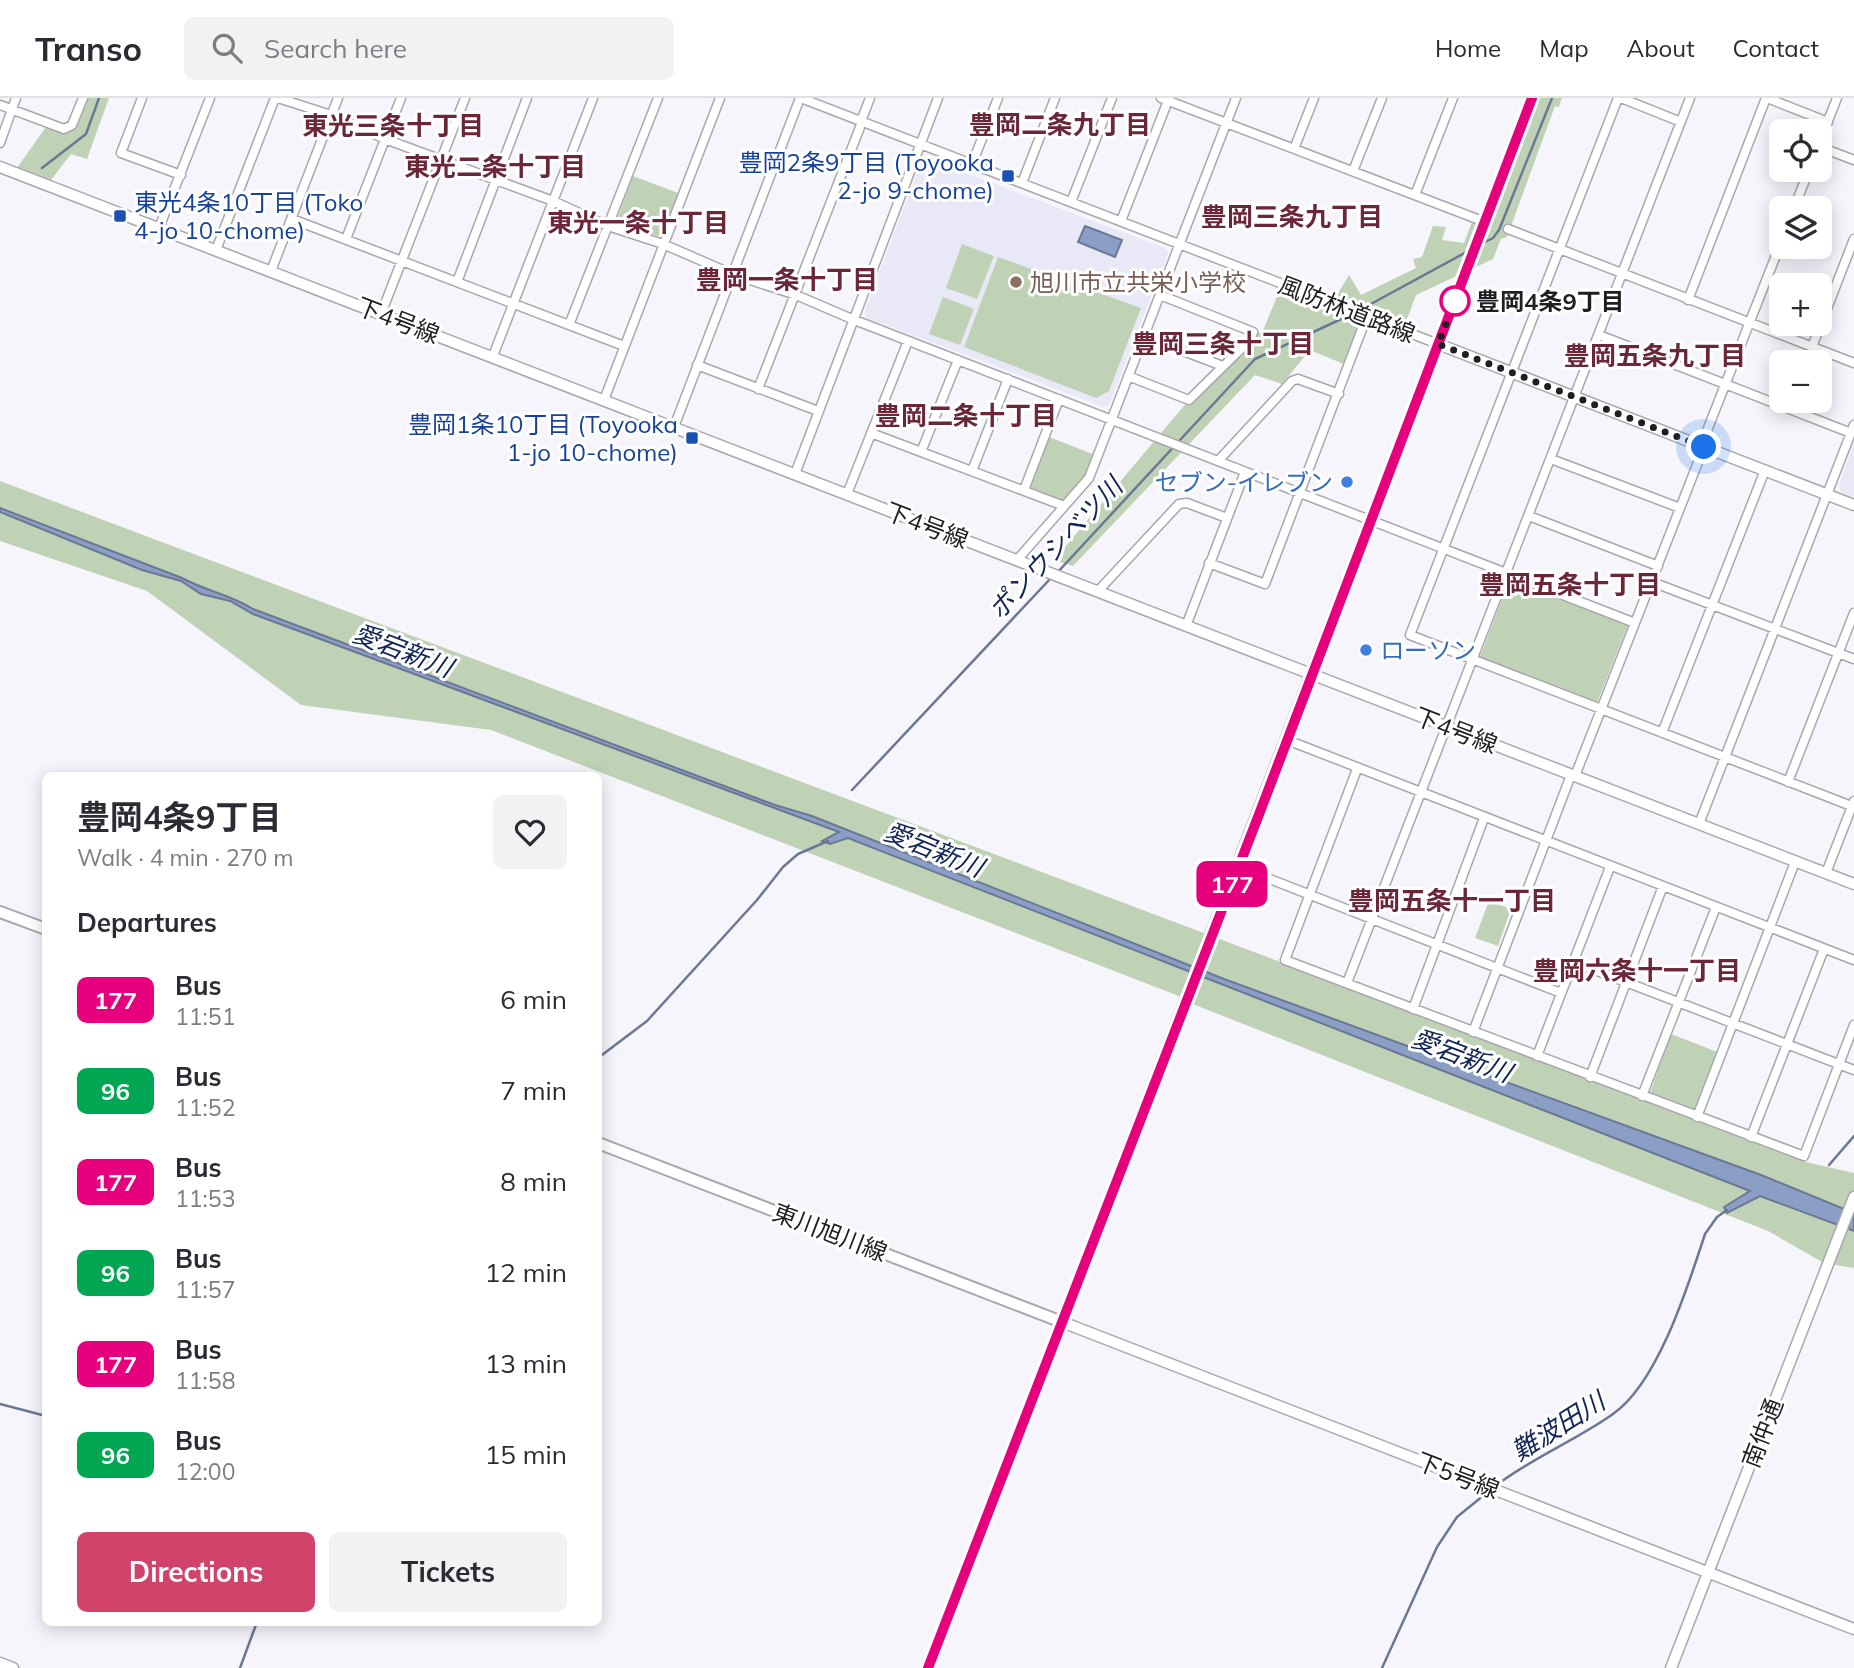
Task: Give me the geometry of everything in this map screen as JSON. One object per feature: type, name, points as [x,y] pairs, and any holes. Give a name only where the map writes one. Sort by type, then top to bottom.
[{"type":"main road","points":[[1062,1322],[1239,867],[1532,98]]},
{"type":"main road","points":[[0,912],[42,928]]},
{"type":"main road","name":"東川旭川線","points":[[602,1145],[1062,1322]]},
{"type":"street","points":[[0,143],[16,98]]},
{"type":"street","points":[[0,105],[68,129],[83,98]]},
{"type":"street","points":[[142,98],[121,153],[181,175]]},
{"type":"street","points":[[159,228],[210,98]]},
{"type":"street","points":[[216,250],[276,98],[331,115],[495,182],[553,201],[608,226],[663,244],[732,274],[796,295],[1635,623]]},
{"type":"street","points":[[271,271],[338,98]]},
{"type":"street","points":[[346,239],[401,98]]},
{"type":"street","points":[[380,314],[465,98]]},
{"type":"street","points":[[457,282],[527,98]]},
{"type":"street","points":[[493,356],[593,98]]},
{"type":"street","points":[[569,325],[658,98]]},
{"type":"street","points":[[604,400],[720,98]]},
{"type":"street","points":[[674,427],[800,98]]},
{"type":"street","name":"風防林道路線","points":[[800,98],[1854,505]]},
{"type":"street","points":[[758,390],[870,98]]},
{"type":"street","points":[[795,474],[938,98]]},
{"type":"street","points":[[972,164],[998,98]]},
{"type":"street","points":[[1022,183],[1055,98]]},
{"type":"street","points":[[1071,202],[1112,98]]},
{"type":"street","points":[[1017,560],[1089,478],[1236,98]]},
{"type":"street","points":[[1294,149],[1314,98]]},
{"type":"street","points":[[1353,171],[1382,98]]},
{"type":"street","points":[[1415,195],[1453,98]]},
{"type":"street","points":[[1681,121],[1619,98],[1410,635],[1853,805],[1826,873]]},
{"type":"street","points":[[1347,983],[1690,98]]},
{"type":"street","points":[[1688,300],[1766,98],[1820,119]]},
{"type":"street","points":[[1829,119],[1837,98]]},
{"type":"street","points":[[1121,221],[1166,99],[1485,222]]},
{"type":"street","points":[[1832,152],[1854,160]]},
{"type":"street","name":"下4号線","points":[[0,167],[1854,884]]},
{"type":"street","points":[[292,219],[624,346]]},
{"type":"street","points":[[1508,229],[1854,363]]},
{"type":"street","points":[[1812,347],[1854,239]]},
{"type":"street","points":[[1473,1032],[1546,841],[1602,710],[1652,582],[1775,259]]},
{"type":"street","points":[[1128,376],[1189,400],[1220,365],[1250,340],[1253,332],[1160,295]]},
{"type":"street","points":[[1209,563],[1265,584],[1339,394],[1366,316]]},
{"type":"street","points":[[1599,335],[1725,384],[1853,429],[1699,824]]},
{"type":"street","points":[[1144,336],[1220,365]]},
{"type":"street","points":[[847,494],[908,341]]},
{"type":"street","points":[[921,452],[958,360]]},
{"type":"street","points":[[697,365],[818,411]]},
{"type":"street","points":[[972,471],[1007,379]]},
{"type":"street","points":[[1219,461],[1292,381],[1298,379],[1339,394]]},
{"type":"street","points":[[1024,491],[1059,399]]},
{"type":"street","points":[[871,433],[1064,506]]},
{"type":"street","points":[[1551,459],[1680,508]]},
{"type":"street","points":[[1662,733],[1765,470]]},
{"type":"street","points":[[1186,626],[1245,472]]},
{"type":"street","points":[[1098,591],[1179,504],[1187,503],[1227,518]]},
{"type":"street","points":[[1529,516],[1658,566]]},
{"type":"street","points":[[1652,582],[1854,659]]},
{"type":"street","points":[[1788,782],[1854,613]]},
{"type":"street","points":[[1287,740],[1854,960]]},
{"type":"street","points":[[1357,769],[1285,960],[1804,1156],[1854,1025]]},
{"type":"street","points":[[1413,1009],[1484,818]]},
{"type":"street","points":[[1697,1117],[1795,862]]},
{"type":"street","points":[[1239,867],[1561,993]]},
{"type":"street","points":[[1537,1056],[1610,867]]},
{"type":"street","points":[[1590,1077],[1663,886]]},
{"type":"street","points":[[1642,1096],[1716,907]]},
{"type":"street","points":[[1751,1137],[1824,949]]},
{"type":"street","points":[[1574,962],[1854,1070]]},
{"type":"street","name":"南仲通","points":[[1671,1668],[1854,1197]]},
{"type":"street","points":[[928,1668],[1062,1322]]},
{"type":"street","name":"下5号線","points":[[1062,1322],[1854,1629]]},
{"type":"street","points":[[0,1663],[13,1668]]},
{"type":"shaded area","name":"旭川市立共栄小学校","points":[[926,158],[1165,248],[1168,253],[1109,405],[1104,407],[867,318],[865,310],[922,160]]},
{"type":"shaded area","points":[[1854,444],[1854,497],[1841,492],[1839,484]]},
{"type":"green space","points":[[83,98],[109,98],[87,159],[71,154],[51,180],[17,168],[48,124],[68,129]]},
{"type":"green space","points":[[1532,98],[1562,98],[1559,107],[1555,106],[1507,237],[1501,239],[1493,259],[1416,295],[1404,327],[1334,300],[1349,275],[1361,295],[1416,268],[1413,259],[1422,257],[1433,226],[1446,227],[1442,240],[1464,243],[1472,222],[1485,222]]},
{"type":"green space","points":[[633,176],[678,193],[664,233],[657,236],[622,223],[618,216]]},
{"type":"green space","points":[[962,244],[994,256],[977,299],[946,288]]},
{"type":"green space","points":[[998,257],[1141,308],[1109,391],[1096,398],[964,347]]},
{"type":"green space","points":[[1280,289],[1364,321],[1346,365],[1310,350],[1282,384],[1255,375],[1073,566],[1054,560],[1189,400],[1253,332],[1262,333]]},
{"type":"green space","points":[[943,297],[974,309],[960,345],[929,334]]},
{"type":"green space","points":[[1049,437],[1095,455],[1087,476],[1066,501],[1029,488]]},
{"type":"green space","points":[[0,481],[1806,1162],[1854,1173],[1854,1268],[1824,1263],[1768,1231],[1190,1003],[1184,998],[491,730],[301,705],[147,591],[0,541]]},
{"type":"green space","points":[[1510,578],[1628,625],[1597,703],[1479,659]]},
{"type":"green space","points":[[1489,901],[1511,909],[1498,946],[1475,938]]},
{"type":"green space","points":[[1671,1034],[1720,1053],[1698,1113],[1649,1096]]},
{"type":"water","points":[[1085,226],[1122,240],[1115,257],[1078,242]]},
{"type":"water","points":[[0,508],[182,578],[253,609],[775,805],[812,816],[1224,979],[1761,1175],[1854,1213],[1854,1231],[1760,1196],[1727,1213],[1724,1207],[1750,1191],[848,838],[830,844],[822,841],[839,832],[253,614],[230,601],[201,594],[181,581],[142,570],[0,512]]},
{"type":"waterway","points":[[42,168],[86,134],[99,98]]},
{"type":"waterway","name":"ポンウシベツ川","points":[[1481,244],[1493,238],[1499,230],[1552,98]]},
{"type":"waterway","name":"ポンウシベツ川","points":[[1358,311],[1472,249]]},
{"type":"waterway","name":"ポンウシベツ川","points":[[1056,574],[1255,359],[1352,314]]},
{"type":"waterway","name":"ポンウシベツ川","points":[[852,790],[1051,578]]},
{"type":"waterway","name":"ポンウシベツ川","points":[[602,1055],[647,1021],[757,900],[783,867],[798,854],[828,841]]},
{"type":"waterway","name":"難波田川","points":[[1829,1165],[1854,1136]]},
{"type":"waterway","name":"難波田川","points":[[1494,1487],[1598,1424],[1629,1399],[1644,1380],[1670,1332],[1705,1234],[1717,1217],[1727,1210]]},
{"type":"waterway","name":"ポンウシベツ川","points":[[0,1404],[42,1415]]},
{"type":"waterway","name":"難波田川","points":[[1382,1668],[1437,1547],[1457,1517],[1489,1491]]},
{"type":"waterway","points":[[240,1668],[256,1626]]},
{"type":"bus line","name":"177","points":[[928,1668],[1239,867],[1532,98]]},
{"type":"place","name":"豊岡2条9丁目 (Toyooka 2-jo 9-chome)","points":[[1008,176]]},
{"type":"place","name":"東光4条10丁目 (Toko 4-jo 10-chome)","points":[[120,216]]},
{"type":"place","name":"旭川市立共栄小学校","points":[[1016,282]]},
{"type":"place","name":"豊岡4条9丁目","points":[[1455,301]]},
{"type":"place","name":"豊岡1条10丁目 (Toyooka 1-jo 10-chome)","points":[[692,438]]},
{"type":"place","name":"セブン-イレブン","points":[[1347,482]]},
{"type":"place","name":"ローソン","points":[[1366,650]]},
{"type":"district","name":"豊岡二条九丁目","points":[[1060,124]]},
{"type":"district","name":"東光三条十丁目","points":[[393,125]]},
{"type":"district","name":"東光二条十丁目","points":[[495,166]]},
{"type":"district","name":"豊岡三条九丁目","points":[[1292,216]]},
{"type":"district","name":"東光一条十丁目","points":[[638,222]]},
{"type":"district","name":"豊岡一条十丁目","points":[[787,279]]},
{"type":"district","name":"豊岡三条十丁目","points":[[1223,343]]},
{"type":"district","name":"豊岡五条九丁目","points":[[1655,355]]},
{"type":"district","name":"豊岡二条十丁目","points":[[966,415]]},
{"type":"district","name":"豊岡五条十丁目","points":[[1570,584]]},
{"type":"district","name":"豊岡五条十一丁目","points":[[1452,900]]},
{"type":"district","name":"豊岡六条十一丁目","points":[[1637,970]]},
{"type":"route","points":[[1455,301],[1438,344],[1704,447]]},
{"type":"water label","name":"愛宕新川","points":[[403,650]]},
{"type":"water label","name":"愛宕新川","points":[[934,849]]},
{"type":"water label","name":"愛宕新川","points":[[1462,1055]]}]
